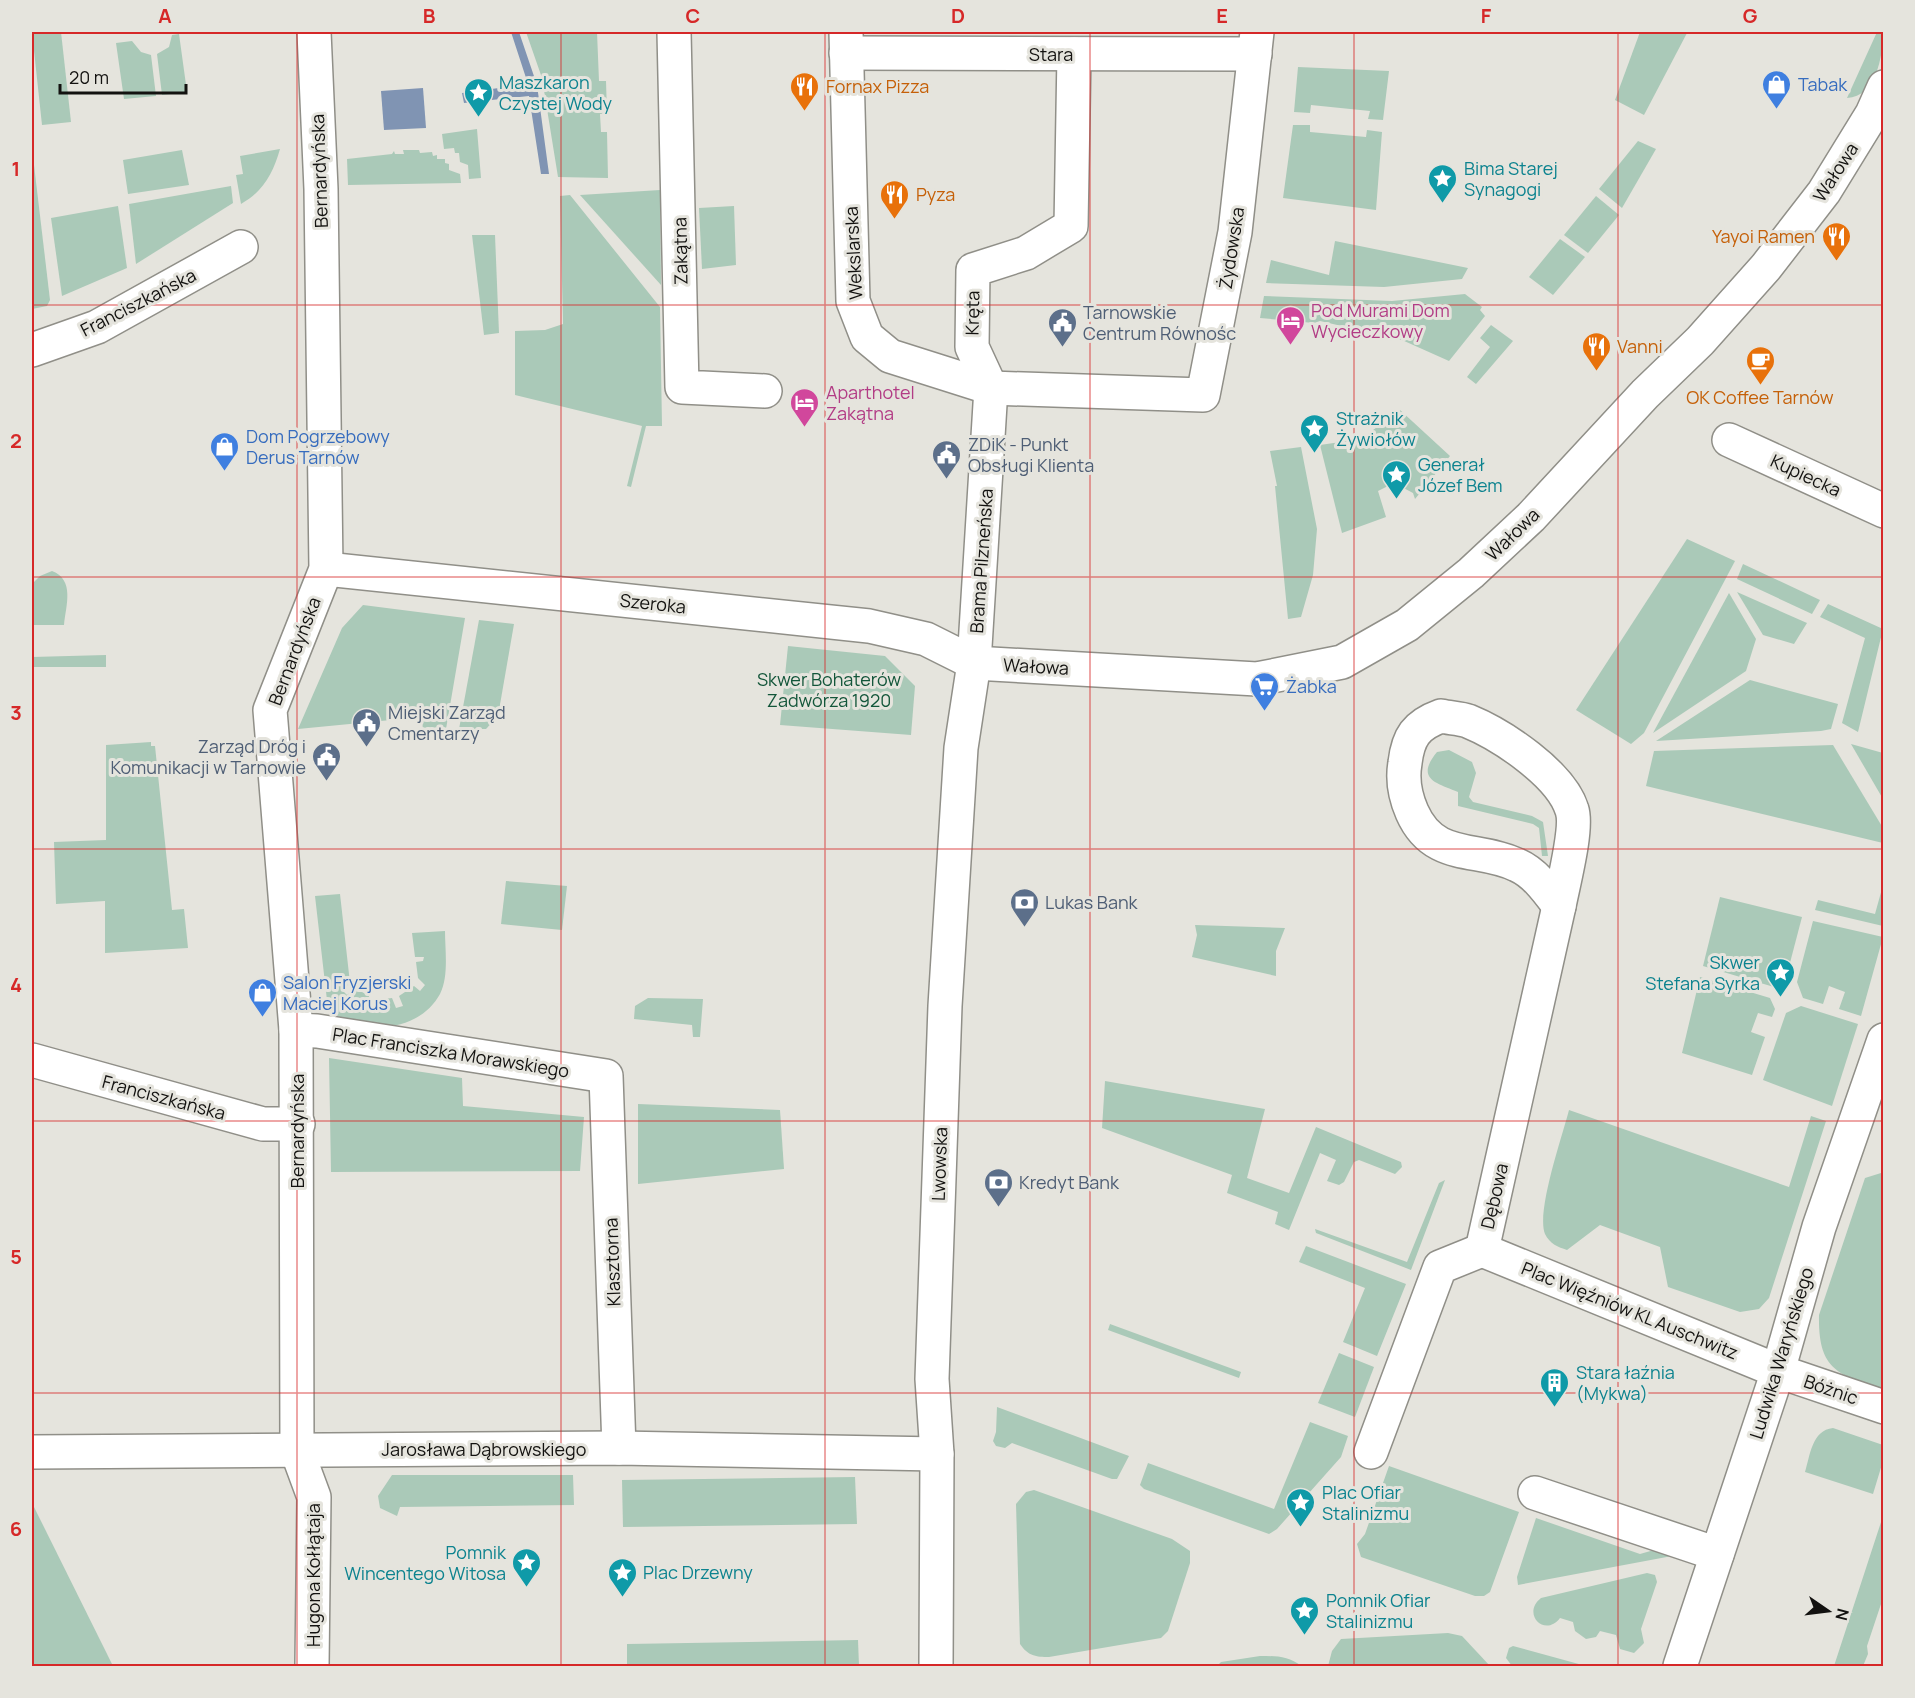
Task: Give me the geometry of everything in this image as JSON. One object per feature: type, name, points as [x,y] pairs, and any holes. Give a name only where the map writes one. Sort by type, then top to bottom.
[{"type":"street","name":"Bernardyńska","points":[[297,1451],[296,1030],[270,710],[326,568],[321,189],[314,32]]},
{"type":"street","name":"Zakątna","points":[[674,32],[682,387],[765,391]]},
{"type":"street","name":"Stara","points":[[846,42],[1074,54],[1256,43]]},
{"type":"street","name":"Wekslarska","points":[[846,42],[853,301],[859,320],[867,338],[890,356],[991,388]]},
{"type":"street","name":"Żydowska","points":[[991,388],[1203,395],[1235,232],[1256,43]]},
{"type":"street","name":"Kręta","points":[[991,388],[972,347],[974,270],[1026,253],[1071,225],[1074,54]]},
{"type":"street","name":"Wałowa","points":[[974,663],[1257,679],[1342,662],[1407,625],[1471,573],[1531,517],[1645,394],[1700,341],[1766,267],[1824,192],[1872,114],[1884,87]]},
{"type":"street","name":"Franciszkańska","points":[[32,350],[97,327],[241,247]]},
{"type":"street","name":"Brama Pilzneńska","points":[[974,663],[991,388]]},
{"type":"street","name":"Kupiecka","points":[[1729,440],[1884,511]]},
{"type":"street","name":"Szeroka","points":[[326,568],[869,626],[926,639],[974,663]]},
{"type":"street","name":"Lwowska","points":[[936,1666],[937,1454],[932,1379],[945,1006],[961,748],[974,663]]},
{"type":"street","name":"Dębowa","points":[[1371,1452],[1440,1267],[1482,1250],[1559,906],[1571,845],[1573,811],[1557,782],[1535,762],[1467,721],[1441,716],[1421,723],[1407,747],[1403,774],[1406,798],[1420,830],[1447,848],[1517,865],[1541,882],[1559,906]]},
{"type":"street","name":"Plac Franciszka Morawskiego","points":[[296,1030],[317,1030],[606,1076]]},
{"type":"street","name":"Ludwika Waryńskiego","points":[[1680,1666],[1778,1371],[1819,1227],[1884,1040]]},
{"type":"street","name":"Franciszkańska","points":[[32,1060],[263,1124],[298,1124]]},
{"type":"street","name":"Klasztorna","points":[[606,1076],[619,1448]]},
{"type":"street","name":"Plac Więźniów KL Auschwitz","points":[[1482,1250],[1778,1371]]},
{"type":"street","name":"Bóżnic","points":[[1778,1371],[1884,1407]]},
{"type":"street","name":"Jarosława Dąbrowskiego","points":[[32,1452],[619,1448],[937,1454]]},
{"type":"street","name":"Hugona Kołłątaja","points":[[297,1451],[314,1497],[312,1666]]},
{"type":"street","points":[[1535,1493],[1717,1554]]},
{"type":"green space","points":[[32,32],[61,32],[71,122],[42,125]]},
{"type":"green space","points":[[526,32],[597,32],[599,81],[606,81],[607,113],[600,114],[601,132],[607,132],[608,178],[558,177],[542,78]]},
{"type":"green space","points":[[1640,32],[1687,33],[1644,115],[1615,100]]},
{"type":"green space","points":[[1877,32],[1883,32],[1876,74],[1865,91],[1847,98]]},
{"type":"green space","points":[[179,34],[187,92],[162,95],[157,54],[169,47],[172,35]]},
{"type":"green space","points":[[132,41],[141,52],[151,55],[156,96],[124,99],[116,43]]},
{"type":"green space","points":[[1298,67],[1389,71],[1383,120],[1368,119],[1370,111],[1311,105],[1310,113],[1294,112]]},
{"type":"green space","points":[[1293,125],[1310,125],[1310,132],[1366,137],[1367,130],[1382,132],[1376,210],[1283,198]]},
{"type":"green space","points":[[477,129],[481,178],[469,179],[468,165],[460,162],[459,153],[455,153],[454,148],[444,149],[442,134]]},
{"type":"green space","points":[[1638,141],[1656,149],[1622,208],[1599,189]]},
{"type":"green space","points":[[32,148],[50,300],[47,306],[32,309]]},
{"type":"green space","points":[[280,149],[274,166],[262,187],[241,204],[236,175],[243,174],[240,156]]},
{"type":"green space","points":[[182,150],[189,185],[128,194],[123,160]]},
{"type":"green space","points":[[403,150],[419,150],[420,153],[432,152],[433,156],[437,155],[437,159],[445,159],[445,163],[449,164],[449,170],[460,174],[461,183],[348,185],[347,159],[392,154],[394,151],[395,154],[404,154]]},
{"type":"green space","points":[[231,186],[233,203],[136,264],[129,204]]},
{"type":"green space","points":[[660,190],[661,285],[580,195]]},
{"type":"green space","points":[[570,195],[660,307],[662,426],[646,426],[631,487],[627,486],[642,426],[515,395],[515,331],[545,330],[563,324],[560,196]]},
{"type":"green space","points":[[1596,196],[1619,215],[1588,253],[1564,235]]},
{"type":"green space","points":[[118,206],[127,268],[62,296],[51,218]]},
{"type":"green space","points":[[734,206],[736,265],[702,269],[699,208]]},
{"type":"green space","points":[[472,235],[495,235],[499,333],[484,335]]},
{"type":"green space","points":[[1560,239],[1585,257],[1553,295],[1529,277]]},
{"type":"green space","points":[[1335,241],[1468,268],[1462,279],[1384,287],[1266,283],[1271,260],[1329,275]]},
{"type":"green space","points":[[1465,294],[1482,307],[1480,310],[1485,316],[1449,361],[1402,340],[1320,321],[1314,323],[1260,318],[1264,296],[1392,301]]},
{"type":"green space","points":[[1491,325],[1513,341],[1476,384],[1467,377],[1490,347],[1480,338]]},
{"type":"green space","points":[[1400,410],[1450,456],[1415,499],[1413,493],[1394,483],[1378,491],[1386,517],[1342,533],[1320,445],[1361,439]]},
{"type":"green space","points":[[1301,447],[1317,529],[1313,575],[1301,617],[1288,619],[1275,486],[1277,486],[1270,451]]},
{"type":"green space","points":[[1687,539],[1735,561],[1644,733],[1631,744],[1576,710]]},
{"type":"green space","points":[[1743,564],[1820,600],[1812,614],[1737,579]]},
{"type":"green space","points":[[52,571],[64,580],[66,587],[64,625],[32,625],[32,584],[40,576]]},
{"type":"green space","points":[[1737,592],[1807,623],[1794,644],[1763,635]]},
{"type":"green space","points":[[1729,593],[1756,639],[1746,671],[1653,733]]},
{"type":"green space","points":[[1828,604],[1883,629],[1858,732],[1842,723],[1865,638],[1820,617]]},
{"type":"green space","points":[[363,605],[465,618],[446,729],[423,731],[422,717],[298,729],[342,628]]},
{"type":"green space","points":[[479,620],[514,624],[498,716],[486,729],[459,729]]},
{"type":"green space","name":"Skwer Bohaterów Zadwórza 1920","points":[[788,646],[885,656],[915,686],[911,735],[780,725]]},
{"type":"green space","points":[[106,655],[106,667],[32,667],[32,657]]},
{"type":"green space","points":[[1750,680],[1838,704],[1831,729],[1656,741]]},
{"type":"green space","points":[[151,742],[151,746],[155,746],[172,910],[184,909],[188,948],[105,953],[105,901],[56,904],[54,842],[106,840],[106,745]]},
{"type":"green space","points":[[1851,744],[1883,753],[1883,799]]},
{"type":"green space","points":[[1833,745],[1883,828],[1883,843],[1646,786],[1654,751]]},
{"type":"green space","points":[[1449,750],[1472,762],[1476,773],[1469,797],[1473,802],[1532,816],[1543,822],[1548,856],[1542,856],[1539,828],[1533,824],[1458,806],[1458,792],[1431,779],[1428,768],[1431,761],[1437,752]]},
{"type":"green space","points":[[506,881],[567,886],[562,930],[501,924]]},
{"type":"green space","points":[[1883,885],[1883,926],[1815,910],[1818,900],[1875,914]]},
{"type":"green space","points":[[340,894],[350,983],[343,991],[347,995],[355,988],[369,996],[367,1007],[374,1010],[377,1000],[392,998],[396,1008],[403,1006],[399,996],[414,986],[420,991],[425,985],[418,978],[416,962],[423,961],[424,957],[415,957],[412,933],[445,931],[446,963],[443,987],[430,1007],[418,1017],[388,1027],[372,1027],[341,1018],[328,1009],[315,896]]},
{"type":"green space","points":[[1720,897],[1802,917],[1786,978],[1774,987],[1703,966]]},
{"type":"green space","points":[[1813,921],[1883,937],[1861,1016],[1839,1009],[1845,992],[1829,986],[1823,1004],[1803,998],[1797,982]]},
{"type":"green space","points":[[1195,925],[1285,928],[1276,951],[1276,976],[1192,957],[1197,935]]},
{"type":"green space","points":[[1700,977],[1770,998],[1775,1009],[1772,1017],[1758,1013],[1751,1032],[1765,1037],[1752,1075],[1682,1053]]},
{"type":"green space","points":[[648,998],[703,999],[700,1037],[693,1037],[692,1025],[634,1019],[635,1006]]},
{"type":"green space","points":[[1801,1006],[1858,1024],[1832,1106],[1763,1080],[1786,1013]]},
{"type":"green space","points":[[329,1058],[462,1078],[463,1106],[584,1117],[580,1171],[331,1172]]},
{"type":"green space","points":[[1105,1081],[1265,1109],[1247,1178],[1289,1193],[1316,1127],[1401,1162],[1402,1167],[1395,1174],[1359,1160],[1354,1162],[1344,1182],[1339,1185],[1327,1181],[1336,1160],[1320,1153],[1289,1230],[1275,1224],[1278,1212],[1227,1193],[1232,1175],[1102,1128]]},
{"type":"green space","points":[[638,1104],[780,1110],[784,1169],[638,1184]]},
{"type":"green space","points":[[1569,1110],[1789,1187],[1811,1116],[1826,1121],[1769,1298],[1759,1309],[1740,1312],[1668,1287],[1660,1247],[1600,1225],[1567,1250],[1549,1240],[1543,1223],[1544,1209]]},
{"type":"green space","points":[[1883,1174],[1883,1390],[1842,1374],[1833,1367],[1822,1348],[1819,1315],[1865,1178]]},
{"type":"green space","points":[[1445,1180],[1411,1270],[1316,1233],[1315,1229],[1407,1262],[1439,1183]]},
{"type":"green space","points":[[1306,1246],[1406,1284],[1377,1356],[1343,1342],[1365,1288],[1299,1262]]},
{"type":"green space","points":[[1110,1324],[1241,1372],[1239,1378],[1108,1330]]},
{"type":"green space","points":[[1339,1353],[1374,1367],[1355,1417],[1318,1403]]},
{"type":"green space","points":[[997,1407],[1129,1456],[1117,1479],[1112,1479],[1012,1443],[1005,1448],[996,1446],[993,1441],[996,1432]]},
{"type":"green space","points":[[1310,1422],[1348,1436],[1341,1457],[1277,1529],[1269,1534],[1144,1489],[1140,1485],[1148,1463],[1274,1509]]},
{"type":"green space","points":[[1833,1428],[1883,1445],[1883,1461],[1873,1494],[1805,1472],[1816,1439],[1820,1433]]},
{"type":"green space","points":[[1389,1466],[1519,1512],[1490,1592],[1484,1596],[1475,1596],[1361,1557],[1357,1544],[1365,1534]]},
{"type":"green space","points":[[392,1475],[573,1475],[574,1505],[400,1507],[397,1516],[380,1508],[378,1496]]},
{"type":"green space","points":[[855,1477],[857,1524],[623,1527],[622,1480]]},
{"type":"green space","points":[[1034,1490],[1172,1539],[1190,1551],[1190,1563],[1168,1631],[1161,1638],[1049,1657],[1033,1655],[1023,1648],[1020,1644],[1016,1504],[1026,1492]]},
{"type":"green space","points":[[32,1503],[113,1666],[32,1666]]},
{"type":"green space","points":[[1883,1516],[1883,1598],[1867,1646],[1868,1654],[1863,1666],[1834,1666]]},
{"type":"green space","points":[[1536,1518],[1640,1554],[1668,1546],[1672,1556],[1518,1585],[1517,1577]]},
{"type":"green space","points":[[1647,1573],[1655,1575],[1657,1582],[1641,1629],[1644,1643],[1634,1653],[1620,1649],[1616,1635],[1600,1631],[1596,1637],[1586,1639],[1575,1631],[1573,1622],[1560,1618],[1548,1626],[1537,1622],[1534,1617],[1535,1604],[1541,1598]]},
{"type":"green space","points":[[1448,1633],[1462,1636],[1490,1666],[1328,1666],[1332,1651],[1341,1639]]},
{"type":"green space","points":[[858,1640],[859,1666],[627,1666],[627,1644]]},
{"type":"green space","points":[[1513,1646],[1586,1666],[1512,1666],[1506,1658],[1509,1648]]},
{"type":"green space","points":[[1260,1656],[1287,1658],[1301,1666],[1217,1666],[1221,1662]]},
{"type":"water","points":[[511,32],[519,32],[537,85],[549,174],[541,174],[529,96],[464,103],[462,93],[528,84]]},
{"type":"water","points":[[423,88],[426,128],[384,130],[381,91]]},
{"type":"place","name":"Tabak","points":[[1777,110]]},
{"type":"place","name":"Fornax Pizza","points":[[805,112]]},
{"type":"place","name":"Maszkaron Czystej Wody","points":[[478,118]]},
{"type":"place","name":"Bima Starej Synagogi","points":[[1443,204]]},
{"type":"place","name":"Pyza","points":[[895,220]]},
{"type":"place","name":"Yayoi Ramen","points":[[1836,262]]},
{"type":"place","name":"Pod Murami Dom Wycieczkowy","points":[[1290,346]]},
{"type":"place","name":"Tarnowskie Centrum Równośc","points":[[1062,348]]},
{"type":"place","name":"Vanni","points":[[1596,372]]},
{"type":"place","name":"OK Coffee Tarnów","points":[[1760,386]]},
{"type":"place","name":"Aparthotel Zakątna","points":[[805,428]]},
{"type":"place","name":"Strażnik Żywiołów","points":[[1315,454]]},
{"type":"place","name":"Dom Pogrzebowy Derus Tarnów","points":[[225,472]]},
{"type":"place","name":"ZDiK - Punkt Obsługi Klienta","points":[[947,480]]},
{"type":"place","name":"Generał Józef Bem","points":[[1397,500]]},
{"type":"place","name":"Żabka","points":[[1265,712]]},
{"type":"place","name":"Miejski Zarząd Cmentarzy","points":[[367,748]]},
{"type":"place","name":"Zarząd Dróg i Komunikacji w Tarnowie","points":[[327,782]]},
{"type":"place","name":"Lukas Bank","points":[[1024,928]]},
{"type":"place","name":"Skwer Stefana Syrka","points":[[1781,998]]},
{"type":"place","name":"Salon Fryzjerski Maciej Korus","points":[[262,1018]]},
{"type":"place","name":"Kredyt Bank","points":[[998,1208]]},
{"type":"place","name":"Stara łaźnia (Mykwa)","points":[[1555,1408]]},
{"type":"place","name":"Plac Ofiar Stalinizmu","points":[[1301,1528]]},
{"type":"place","name":"Pomnik Wincentego Witosa","points":[[527,1588]]},
{"type":"place","name":"Plac Drzewny","points":[[622,1598]]},
{"type":"place","name":"Pomnik Ofiar Stalinizmu","points":[[1305,1636]]}]
